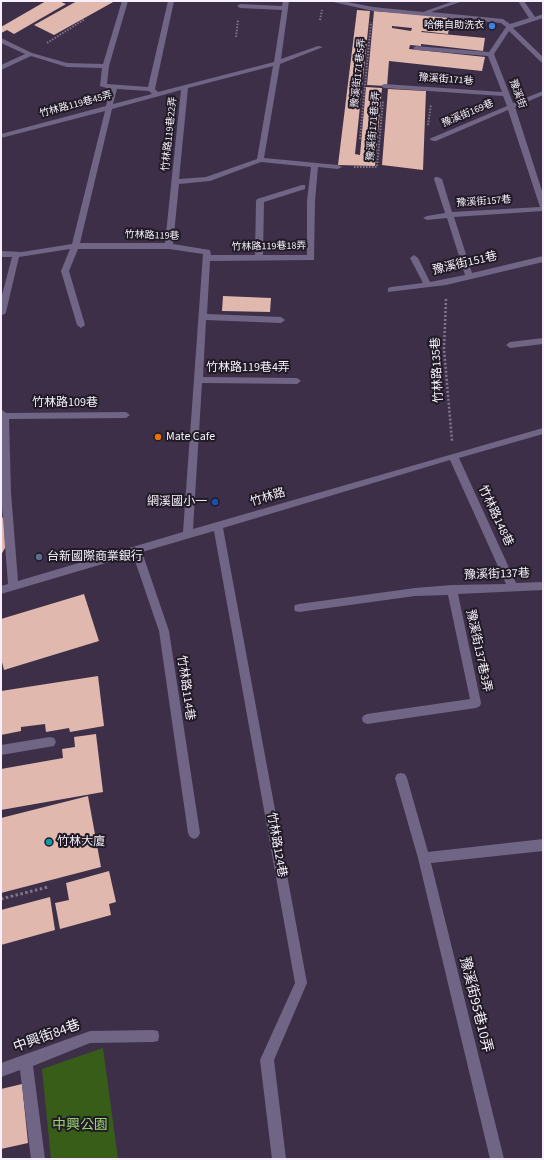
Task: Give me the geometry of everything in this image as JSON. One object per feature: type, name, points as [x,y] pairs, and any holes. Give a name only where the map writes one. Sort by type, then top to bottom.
[{"type":"street","points":[[125,1],[106,66],[103,86],[152,89],[157,95]]},
{"type":"street","points":[[152,89],[171,1]]},
{"type":"street","points":[[332,1],[348,2],[373,9],[503,21],[543,61]]},
{"type":"street","points":[[422,13],[460,1]]},
{"type":"street","points":[[521,1],[533,19]]},
{"type":"street","points":[[240,6],[285,4],[277,63],[260,160],[338,167]]},
{"type":"street","points":[[416,48],[492,54],[509,27],[543,16]]},
{"type":"street","points":[[1,40],[30,54],[67,65],[106,66]]},
{"type":"street","name":"竹林路119巷22弄","points":[[169,246],[185,87],[277,63],[320,47]]},
{"type":"street","points":[[1,68],[30,54]]},
{"type":"street","name":"豫溪街","points":[[492,54],[511,107],[543,207]]},
{"type":"street","name":"豫溪街171巷","points":[[384,86],[506,94]]},
{"type":"street","points":[[81,325],[65,271],[74,246],[114,87]]},
{"type":"street","name":"竹林路119巷45弄","points":[[1,136],[185,87]]},
{"type":"street","name":"豫溪街169巷","points":[[433,139],[543,93]]},
{"type":"street","name":"竹林路119巷22弄","points":[[175,182],[207,179],[260,160]]},
{"type":"street","name":"竹林路119巷18弄","points":[[207,258],[311,258],[311,201],[315,164]]},
{"type":"street","points":[[438,179],[448,215],[469,276]]},
{"type":"street","points":[[259,258],[260,200],[302,187]]},
{"type":"street","name":"豫溪街157巷","points":[[427,218],[543,207]]},
{"type":"street","name":"竹林路119巷","points":[[1,254],[21,254],[74,246],[169,246],[207,252],[207,258]]},
{"type":"street","points":[[2,312],[16,255],[21,254]]},
{"type":"street","points":[[188,534],[207,258]]},
{"type":"street","points":[[414,258],[428,285]]},
{"type":"street","name":"豫溪街151巷","points":[[391,290],[446,282],[543,259]]},
{"type":"street","points":[[202,317],[281,320]]},
{"type":"street","points":[[510,345],[543,341]]},
{"type":"street","name":"竹林路119巷4弄","points":[[198,380],[297,381]]},
{"type":"street","name":"竹林路109巷","points":[[13,586],[2,413],[126,415]]},
{"type":"street","name":"竹林路","points":[[1,590],[453,456],[543,431]]},
{"type":"street","name":"竹林路148巷","points":[[453,456],[513,587]]},
{"type":"street","name":"竹林路124巷","points":[[218,526],[301,983],[267,1060],[279,1159]]},
{"type":"street","name":"竹林路114巷","points":[[136,550],[164,631],[194,833]]},
{"type":"street","name":"豫溪街137巷","points":[[299,608],[415,592],[452,589],[543,586]]},
{"type":"street","name":"豫溪街137巷3弄","points":[[367,719],[476,703],[452,589]]},
{"type":"street","points":[[1,750],[50,742]]},
{"type":"street","name":"豫溪街95巷10弄","points":[[401,778],[424,858],[497,1159]]},
{"type":"street","points":[[424,858],[543,845]]},
{"type":"street","name":"中興街84巷","points":[[1,1070],[90,1037],[153,1036]]},
{"type":"street","points":[[26,1062],[38,1159]]},
{"type":"path","name":"豫溪街171巷5弄","points":[[360,139],[373,9]]},
{"type":"path","points":[[30,54],[85,18]]},
{"type":"path","name":"豫溪街171巷3弄","points":[[338,167],[377,167],[384,86]]},
{"type":"path","points":[[432,89],[428,126],[429,136],[433,139]]},
{"type":"path","name":"竹林路135巷","points":[[446,282],[444,349],[453,456]]},
{"type":"path","points":[[1,899],[48,887]]},
{"type":"green space","name":"中興公園","points":[[103,1048],[118,1159],[51,1159],[42,1069]]},
{"type":"building","points":[[46,1],[59,1],[66,4],[14,34],[7,30],[1,33],[1,27]]},
{"type":"building","points":[[77,1],[115,1],[54,35],[34,25]]},
{"type":"building","points":[[357,10],[370,11],[355,154],[360,155],[366,87],[382,88],[375,166],[338,165]]},
{"type":"building","points":[[374,11],[451,17],[448,34],[421,32],[485,38],[483,51],[421,44],[421,46],[410,45],[409,49],[485,57],[482,71],[389,61],[387,86],[367,85]],"holes":[[[392,26],[412,28],[411,31],[392,28]]]},
{"type":"building","points":[[388,89],[426,91],[423,170],[382,165]]},
{"type":"building","points":[[223,296],[271,298],[270,312],[222,311]]},
{"type":"building","points":[[4,517],[5,548],[1,555],[1,518]]},
{"type":"building","points":[[84,594],[99,641],[4,670],[1,658],[1,619]]},
{"type":"building","points":[[98,676],[104,726],[70,732],[69,728],[46,732],[45,724],[21,727],[21,731],[1,735],[1,691]]},
{"type":"building","points":[[96,734],[103,792],[1,810],[1,769],[63,758],[62,749],[75,747],[74,737]]},
{"type":"building","name":"竹林大廈","points":[[88,796],[101,867],[1,893],[1,818]]},
{"type":"building","points":[[109,871],[116,902],[109,904],[111,915],[60,929],[55,903],[69,900],[66,883]]},
{"type":"building","points":[[50,897],[55,930],[1,945],[1,910]]},
{"type":"building","points":[[22,1084],[28,1143],[1,1149],[1,1089]]},
{"type":"place","name":"哈佛自助洗衣","points":[[492,26]]},
{"type":"place","name":"Mate Cafe","points":[[158,437]]},
{"type":"place","name":"網溪國小一","points":[[215,502]]},
{"type":"place","name":"台新國際商業銀行","points":[[39,557]]},
{"type":"place","name":"竹林大廈","points":[[49,842]]}]
